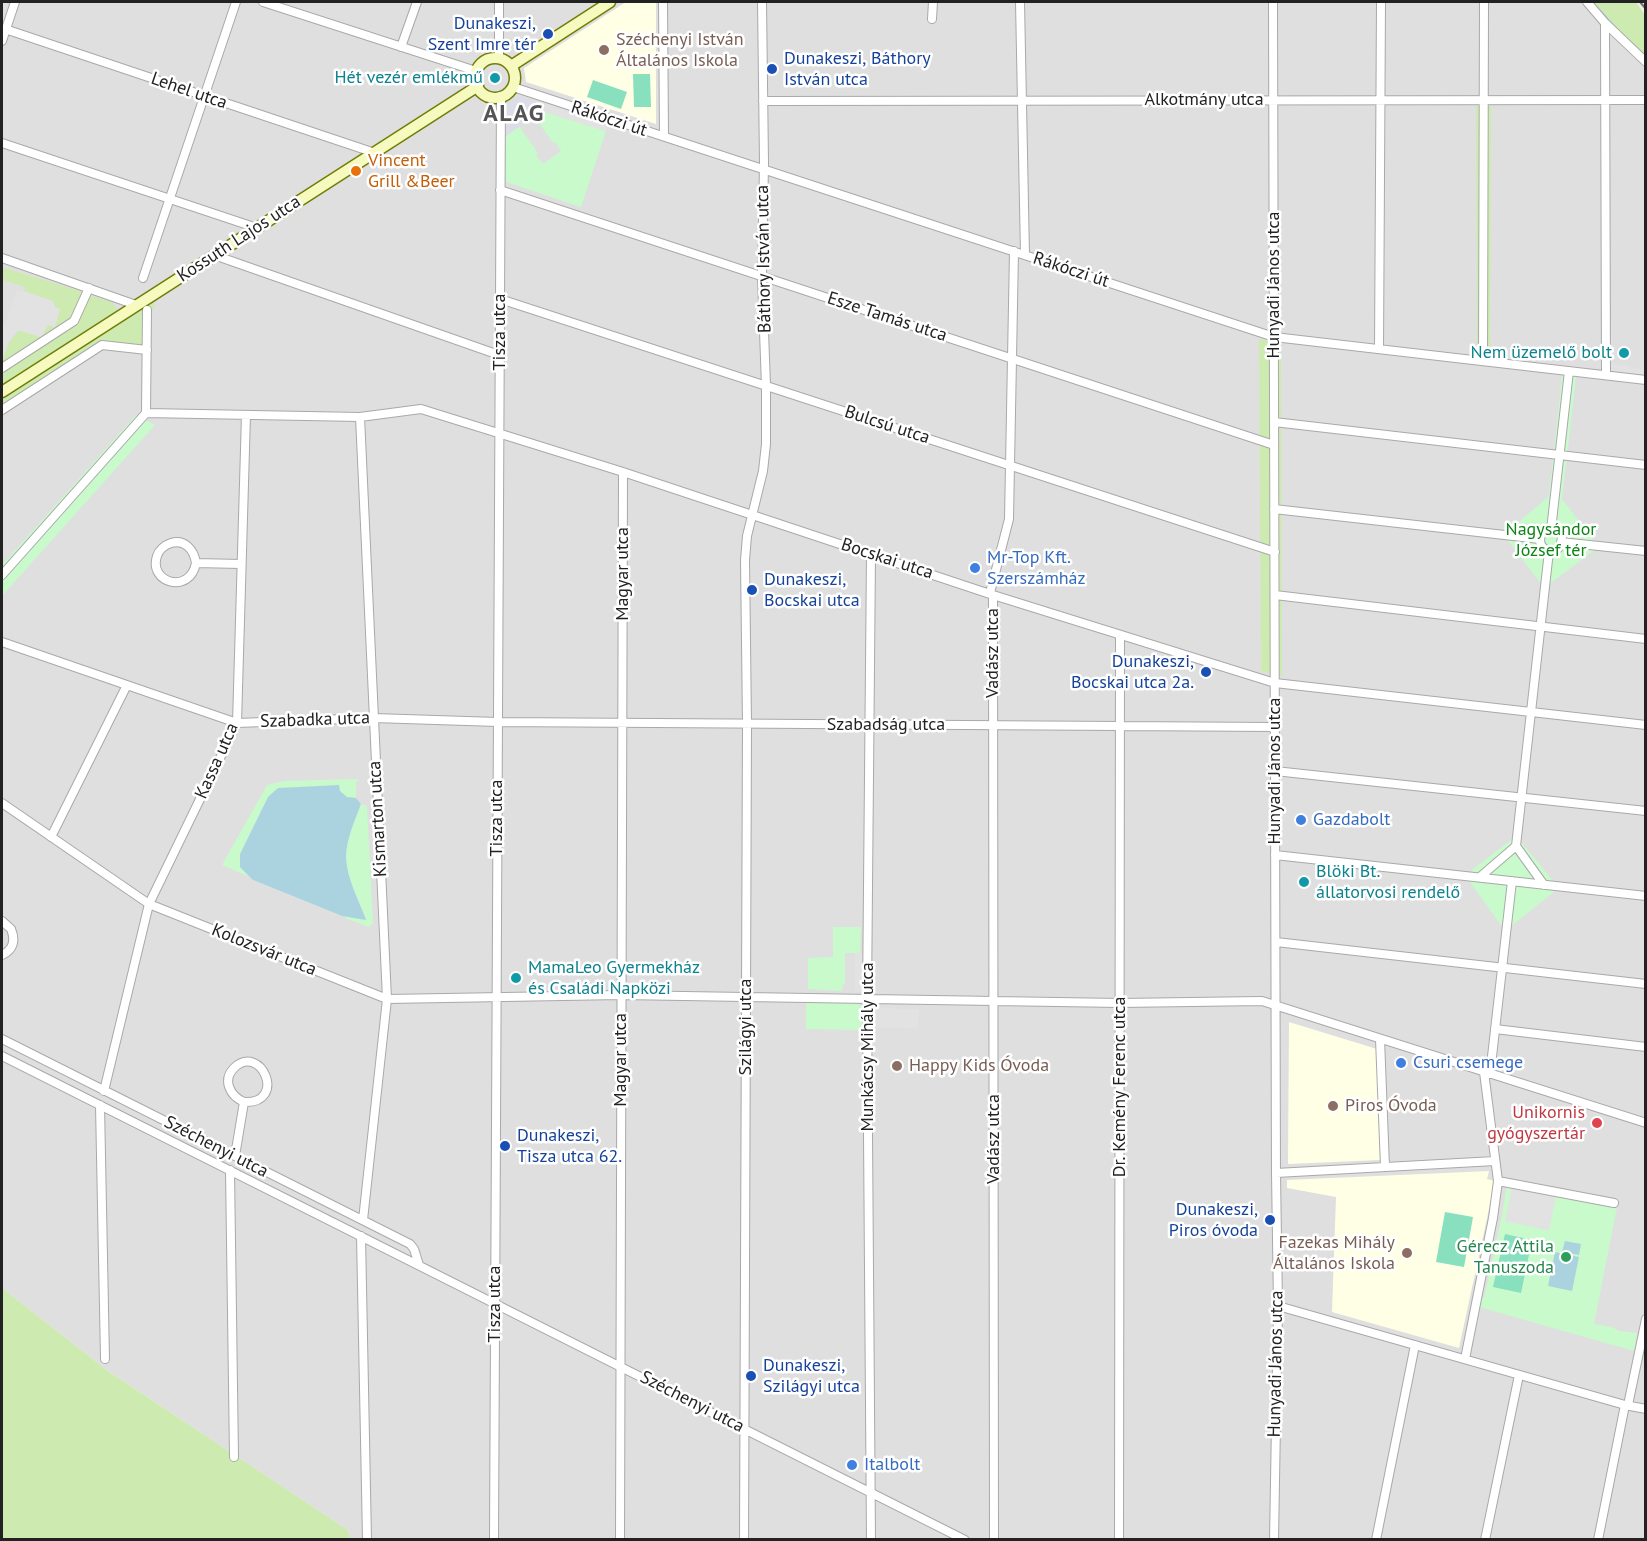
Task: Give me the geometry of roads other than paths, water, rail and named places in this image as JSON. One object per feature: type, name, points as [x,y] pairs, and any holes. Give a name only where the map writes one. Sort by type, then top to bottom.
[{"type":"street","points":[[2,41],[15,2]]},
{"type":"street","points":[[143,278],[236,2]]},
{"type":"street","points":[[263,2],[476,71]]},
{"type":"street","points":[[401,46],[417,2]]},
{"type":"street","points":[[499,2],[499,58]]},
{"type":"street","points":[[511,66],[610,2]]},
{"type":"street","points":[[663,2],[664,136]]},
{"type":"street","name":"Báthory István utca","points":[[751,514],[765,457],[766,386],[762,276],[764,170],[762,2]]},
{"type":"street","points":[[932,19],[933,2]]},
{"type":"street","points":[[1020,2],[1025,255]]},
{"type":"street","name":"Hunyadi János utca","points":[[1273,2],[1278,1306],[1274,1539]]},
{"type":"street","points":[[1379,349],[1382,2]]},
{"type":"street","points":[[1483,361],[1484,2]]},
{"type":"street","points":[[1587,2],[1605,23],[1646,62]]},
{"type":"street","points":[[1605,23],[1606,375]]},
{"type":"street","name":"Lehel utca","points":[[5,30],[372,152]]},
{"type":"street","points":[[499,58],[511,66],[515,76],[513,87],[501,96],[490,96],[481,91],[478,86],[476,71],[487,60],[499,58]]},
{"type":"street","name":"Kossuth Lajos utca","points":[[2,392],[372,152],[478,86]]},
{"type":"street","name":"Rákóczi út","points":[[513,87],[1274,337],[1646,380]]},
{"type":"street","name":"Tisza utca","points":[[494,1539],[501,96]]},
{"type":"street","name":"Alkotmány utca","points":[[763,101],[1646,100]]},
{"type":"street","points":[[2,143],[257,228]]},
{"type":"street","name":"Esze Tamás utca","points":[[500,190],[1274,444]]},
{"type":"street","name":"Vadász utca","points":[[994,1539],[992,594],[1009,519],[1014,251]]},
{"type":"street","points":[[214,255],[500,355]]},
{"type":"street","points":[[2,258],[136,305]]},
{"type":"street","points":[[2,368],[74,321],[89,288]]},
{"type":"street","name":"Bulcsú utca","points":[[500,299],[1275,552]]},
{"type":"street","points":[[2,575],[146,413],[147,310]]},
{"type":"street","points":[[2,410],[102,345],[147,350]]},
{"type":"street","points":[[1551,530],[1569,371]]},
{"type":"street","name":"Bocskai utca","points":[[146,413],[360,417],[421,409],[499,432],[992,594],[1275,683],[1646,725]]},
{"type":"street","name":"Kassa utca","points":[[104,1090],[149,904],[237,723],[246,415]]},
{"type":"street","name":"Kismarton utca","points":[[360,417],[387,999],[363,1220]]},
{"type":"street","points":[[1274,422],[1646,465]]},
{"type":"street","name":"Magyar utca","points":[[620,1539],[623,472]]},
{"type":"street","points":[[1274,509],[1540,539]]},
{"type":"street","name":"Szilágyi utca","points":[[744,1539],[747,724],[745,560],[751,514]]},
{"type":"street","points":[[1551,530],[1558,533],[1562,542],[1556,550],[1549,551],[1542,545],[1540,539],[1543,533],[1551,530]]},
{"type":"street","points":[[176,542],[188,546],[196,563],[195,570],[186,580],[173,583],[161,576],[156,564],[159,551],[176,542]]},
{"type":"street","points":[[1562,542],[1646,551]]},
{"type":"street","points":[[1544,885],[1516,846],[1549,551]]},
{"type":"street","name":"Munkácsy Mihály utca","points":[[871,1539],[867,998],[872,554]]},
{"type":"street","points":[[196,563],[241,564]]},
{"type":"street","points":[[1275,595],[1646,639]]},
{"type":"street","name":"Dr. Kemény Ferenc utca","points":[[1119,1539],[1120,635]]},
{"type":"street","name":"Szabadka utca","points":[[2,642],[237,723],[373,718],[498,722]]},
{"type":"street","points":[[51,837],[127,685]]},
{"type":"street","name":"Szabadság utca","points":[[498,722],[1275,727]]},
{"type":"street","points":[[1275,771],[1646,811]]},
{"type":"street","name":"Kolozsvár utca","points":[[2,803],[149,904],[387,999],[621,995],[1120,1004],[1262,1001],[1646,1123]]},
{"type":"street","points":[[1480,877],[1516,846]]},
{"type":"street","points":[[1275,855],[1646,896]]},
{"type":"street","points":[[1465,1359],[1494,1218],[1493,1207],[1498,1181],[1487,1073],[1495,1029],[1512,881]]},
{"type":"street","points":[[2,921],[12,929],[14,941],[9,951],[2,955]]},
{"type":"street","points":[[1276,942],[1646,984]]},
{"type":"street","points":[[1495,1029],[1646,1047]]},
{"type":"street","name":"Széchenyi utca","points":[[2,1039],[410,1244],[419,1265]]},
{"type":"street","points":[[1380,1039],[1384,1167]]},
{"type":"street","name":"Széchenyi utca","points":[[2,1056],[965,1539]]},
{"type":"street","points":[[252,1063],[258,1065],[266,1074],[267,1086],[265,1092],[256,1100],[244,1102],[237,1099],[229,1088],[229,1075],[238,1065],[252,1063]]},
{"type":"street","points":[[235,1156],[244,1102]]},
{"type":"street","points":[[100,1105],[105,1359]]},
{"type":"street","points":[[1276,1173],[1496,1161]]},
{"type":"street","points":[[230,1170],[234,1457]]},
{"type":"street","points":[[1498,1181],[1614,1203]]},
{"type":"street","points":[[361,1236],[367,1539]]},
{"type":"street","points":[[1278,1306],[1646,1409]]},
{"type":"street","points":[[1598,1539],[1646,1319]]},
{"type":"street","points":[[1377,1539],[1415,1345]]},
{"type":"street","points":[[1485,1539],[1519,1375]]},
{"type":"water","points":[[339,785],[340,791],[347,797],[356,798],[361,804],[349,837],[346,858],[351,882],[366,920],[342,916],[253,880],[240,867],[240,854],[268,797],[278,788]]},
{"type":"water","points":[[1565,1241],[1581,1244],[1579,1255],[1562,1252]]},
{"type":"water","points":[[1555,1252],[1579,1257],[1572,1291],[1548,1286]]},
{"type":"waterway","points":[[1592,2],[1616,28]]},
{"type":"railway","points":[[1640,2],[1646,9]]},
{"type":"place","name":"Dunakeszi, Szent Imre tér","points":[[548,34]]},
{"type":"place","name":"Széchenyi István Általános Iskola","points":[[604,50]]},
{"type":"place","name":"Dunakeszi, Báthory István utca","points":[[772,69]]},
{"type":"place","name":"Hét vezér emlékmű","points":[[495,78]]},
{"type":"place","name":"Vincent Grill &Beer","points":[[356,171]]},
{"type":"place","name":"Nem üzemelő bolt","points":[[1624,353]]},
{"type":"place","name":"Mr-Top Kft. Szerszámház","points":[[975,568]]},
{"type":"place","name":"Dunakeszi, Bocskai utca","points":[[752,590]]},
{"type":"place","name":"Dunakeszi, Bocskai utca 2a.","points":[[1206,672]]},
{"type":"place","name":"Gazdabolt","points":[[1301,820]]},
{"type":"place","name":"Blöki Bt. állatorvosi rendelő","points":[[1304,882]]},
{"type":"place","name":"MamaLeo Gyermekház és Családi Napközi","points":[[516,978]]},
{"type":"place","name":"Csuri csemege","points":[[1401,1063]]},
{"type":"place","name":"Happy Kids Óvoda","points":[[897,1066]]},
{"type":"place","name":"Piros Óvoda","points":[[1333,1106]]},
{"type":"place","name":"Unikornis gyógyszertár","points":[[1597,1123]]},
{"type":"place","name":"Dunakeszi, Tisza utca 62.","points":[[505,1146]]},
{"type":"place","name":"Dunakeszi, Piros óvoda","points":[[1270,1220]]},
{"type":"place","name":"Fazekas Mihály Általános Iskola","points":[[1407,1253]]},
{"type":"place","name":"Gérecz Attila Tanuszoda","points":[[1566,1257]]},
{"type":"place","name":"Dunakeszi, Szilágyi utca","points":[[751,1376]]},
{"type":"place","name":"Italbolt","points":[[852,1465]]},
{"type":"district","name":"ALAG","points":[[514,114]]},
{"type":"park label","name":"Nagysándor József tér","points":[[1551,540]]}]
